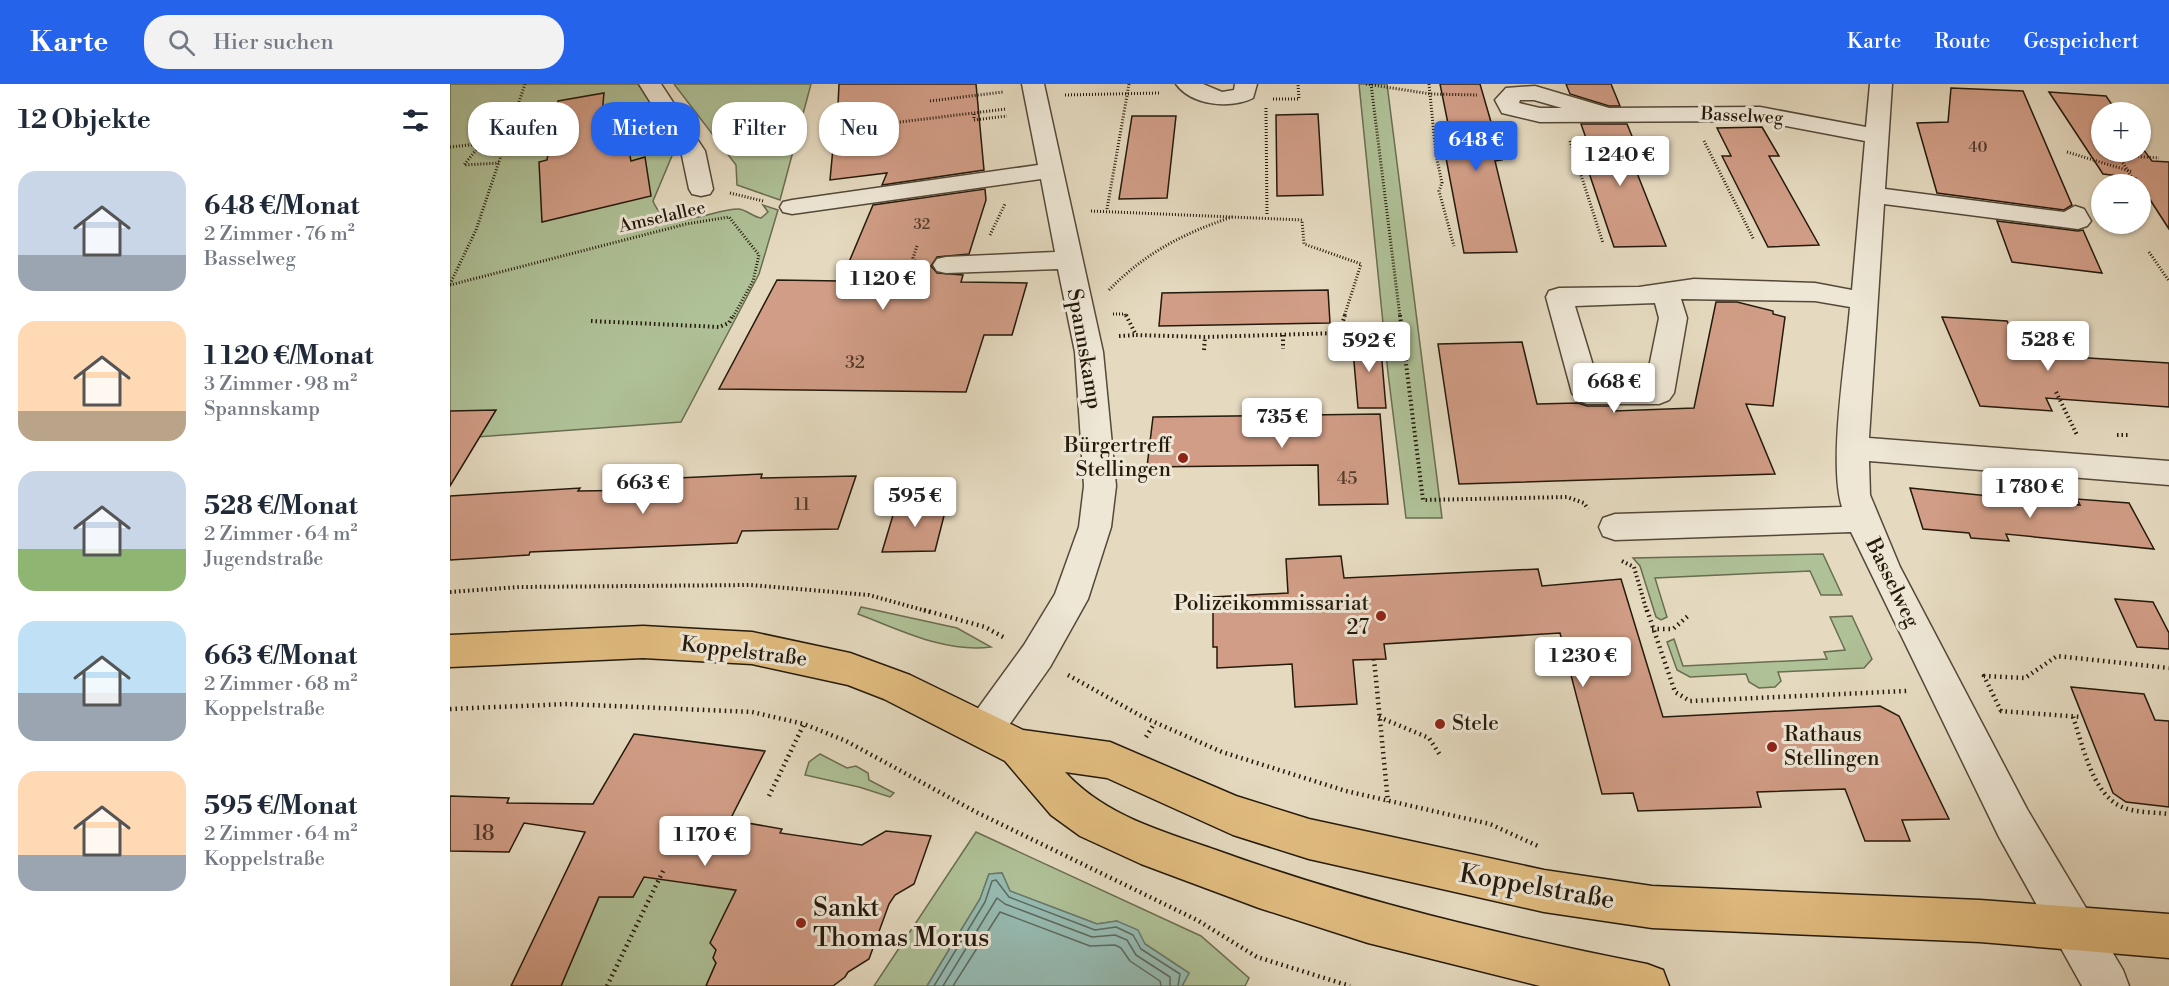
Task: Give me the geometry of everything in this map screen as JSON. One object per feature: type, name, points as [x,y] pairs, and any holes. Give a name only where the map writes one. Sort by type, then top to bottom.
[{"type":"main road","name":"Koppelstraße","points":[[450,651],[580,643],[643,642],[752,648],[850,669],[897,687],[1001,739],[1110,760],[1233,815],[1309,838],[1544,891],[1652,907],[1980,921],[2169,936]]},
{"type":"main road","name":"Koppelstraße","points":[[1001,739],[1078,813],[1107,828],[1282,896],[1520,974],[1647,986]]},
{"type":"street","points":[[650,84],[693,151],[701,189]]},
{"type":"street","points":[[1195,88],[1229,99],[1245,93],[1246,84]]},
{"type":"street","name":"Basselweg","points":[[1881,84],[1853,448],[1854,495],[1862,519],[1949,699],[2013,823],[2107,986]]},
{"type":"street","name":"Spannskamp","points":[[1001,739],[1037,656],[1071,599],[1095,527],[1100,465],[1089,352],[1089,314],[1068,260],[1034,89]]},
{"type":"street","name":"Basselweg","points":[[1605,114],[1524,91],[1508,96],[1506,104],[1517,112],[1561,115],[1691,113],[1768,115],[1877,136]]},
{"type":"street","points":[[792,207],[1051,170]]},
{"type":"street","points":[[1872,195],[2078,221],[2075,214]]},
{"type":"street","points":[[946,265],[1068,260]]},
{"type":"street","points":[[1666,292],[1673,318],[1659,393],[1587,393],[1559,297],[1639,296],[1666,292],[1694,288],[1795,291],[1866,301]]},
{"type":"street","points":[[1853,448],[2169,473]]},
{"type":"street","points":[[1615,543],[1862,519]]},
{"type":"path","name":"Amselallee","points":[[519,102],[525,84]]},
{"type":"path","points":[[1107,209],[1129,84]]},
{"type":"path","points":[[1267,216],[1266,99],[1299,99],[1298,84]]},
{"type":"path","points":[[1366,84],[1431,94],[1508,96]]},
{"type":"path","points":[[1371,84],[1423,500],[1567,497],[1584,503],[1588,510]]},
{"type":"path","points":[[1429,84],[1436,155],[1442,183],[1439,191],[1454,246]]},
{"type":"path","points":[[1034,89],[1127,94],[1195,88]]},
{"type":"path","points":[[930,101],[1003,92],[1004,97]]},
{"type":"path","points":[[899,122],[1006,109]]},
{"type":"path","points":[[1691,113],[1754,240]]},
{"type":"path","points":[[974,114],[974,120],[1007,116]]},
{"type":"path","points":[[1561,115],[1603,243]]},
{"type":"path","points":[[450,147],[468,146]]},
{"type":"path","points":[[2067,152],[2133,172]]},
{"type":"path","points":[[2128,172],[2118,155],[2159,158]]},
{"type":"path","points":[[471,156],[464,165],[499,163]]},
{"type":"path","name":"Amselallee","points":[[450,285],[476,230],[502,156]]},
{"type":"path","points":[[977,262],[1017,174]]},
{"type":"path","points":[[1060,214],[1107,209],[1175,215],[1267,216],[1302,220],[1304,244],[1361,264],[1339,333],[1205,337],[1136,335],[1125,314],[1089,314]]},
{"type":"path","points":[[1089,314],[1123,274],[1155,248],[1183,233],[1235,216]]},
{"type":"path","name":"Amselallee","points":[[450,285],[686,224],[729,217],[759,255],[760,262],[756,274],[729,323],[720,327],[591,321]]},
{"type":"path","points":[[2149,252],[2169,281]]},
{"type":"path","points":[[1283,334],[1283,349]]},
{"type":"path","points":[[1204,350],[1205,337]]},
{"type":"path","points":[[1615,543],[1634,567],[1652,629],[1675,692],[1690,701],[1949,699],[2001,711],[2082,717]]},
{"type":"path","points":[[450,592],[519,587],[751,585],[821,589],[879,597],[984,627],[1011,641]]},
{"type":"path","points":[[1652,629],[1673,629],[1688,616]]},
{"type":"path","points":[[2001,711],[1984,676],[2025,678],[2057,656],[2169,668]]},
{"type":"path","points":[[1374,659],[1388,802]]},
{"type":"path","points":[[1060,669],[1102,697],[1154,724],[1259,765],[1388,802],[1504,828]]},
{"type":"path","points":[[450,709],[567,704],[694,709],[752,712],[804,724],[846,741],[976,812],[1197,920],[1257,957],[1350,986]]},
{"type":"path","points":[[1380,717],[1430,738],[1440,754]]},
{"type":"path","points":[[2073,717],[2101,786],[2109,799],[2128,809],[2169,814]]},
{"type":"path","points":[[769,796],[804,724]]},
{"type":"path","points":[[607,986],[664,869]]},
{"type":"green space","points":[[450,84],[638,84],[650,102],[591,102],[591,156],[672,156],[653,201],[660,212],[669,218],[680,220],[739,209],[761,218],[768,212],[763,205],[778,210],[759,274],[681,422],[450,439]]},
{"type":"green space","points":[[674,84],[811,84],[806,102],[712,102],[712,134],[700,118],[700,102],[688,102]]},
{"type":"green space","points":[[1359,84],[1387,84],[1442,518],[1406,518],[1388,373]]},
{"type":"green space","points":[[729,156],[792,156],[780,200],[737,185],[736,165]]},
{"type":"green space","points":[[1823,554],[1842,595],[1821,595],[1810,571],[1655,578],[1667,617],[1661,620],[1656,617],[1640,566],[1633,558]]},
{"type":"green space","points":[[861,607],[957,628],[991,647],[956,647],[923,639],[858,614]]},
{"type":"green space","points":[[1852,616],[1872,659],[1864,668],[1778,672],[1781,681],[1775,687],[1759,688],[1749,682],[1746,674],[1690,677],[1677,670],[1667,642],[1674,639],[1683,666],[1827,659],[1824,652],[1845,650],[1830,617]]},
{"type":"green space","points":[[820,754],[847,768],[856,766],[868,773],[869,780],[894,793],[890,797],[859,787],[805,775],[809,762]]},
{"type":"green space","points":[[976,832],[1201,936],[1249,978],[1245,986],[1182,986],[1189,973],[1145,944],[1117,921],[1097,924],[1010,891],[1002,873],[989,874],[980,899],[927,986],[874,986]]},
{"type":"green space","points":[[649,867],[698,885],[746,892],[716,950],[716,963],[706,986],[561,986],[599,897],[633,897]]},
{"type":"water","points":[[1002,873],[1010,891],[1097,924],[1117,921],[1138,930],[1145,944],[1189,973],[1182,986],[927,986],[980,899],[989,874]]},
{"type":"building","points":[[839,84],[976,84],[984,170],[882,185],[887,173],[830,180],[832,156],[899,156],[899,102],[838,102]]},
{"type":"building","points":[[1440,84],[1480,84],[1502,160],[1495,161],[1517,252],[1464,253],[1446,158],[1455,158]]},
{"type":"building","points":[[1566,84],[1611,84],[1620,106],[1609,106],[1570,94]]},
{"type":"building","points":[[1951,88],[2023,91],[2072,205],[2064,210],[1937,193],[1917,123],[1948,122]]},
{"type":"building","points":[[2049,92],[2106,96],[2110,102],[2091,102],[2091,156]]},
{"type":"building","points":[[604,93],[603,102],[591,102],[591,156],[630,156],[631,161],[645,157],[651,196],[542,222],[539,162],[547,160],[548,156],[579,156],[579,102],[558,101]]},
{"type":"building","points":[[1318,114],[1323,195],[1277,196],[1276,115]]},
{"type":"building","points":[[1132,116],[1176,116],[1167,198],[1119,199]]},
{"type":"building","points":[[1581,124],[1627,124],[1641,158],[1631,158],[1666,246],[1614,247],[1584,158],[1593,158]]},
{"type":"building","points":[[1762,127],[1779,156],[1769,156],[1819,245],[1768,247],[1722,156],[1731,156],[1717,128]]},
{"type":"building","points":[[2151,160],[2169,162],[2169,229],[2151,201],[2151,174],[2103,174],[2095,162],[2151,162]]},
{"type":"building","points":[[985,189],[986,200],[969,254],[937,257],[931,266],[937,273],[963,275],[961,282],[1027,283],[1012,335],[984,335],[966,392],[719,389],[777,280],[841,281],[873,205]]},
{"type":"building","points":[[1997,221],[2083,230],[2102,273],[2012,262]]},
{"type":"building","points":[[1328,290],[1330,323],[1159,326],[1162,293]]},
{"type":"building","points":[[1716,302],[1737,302],[1773,311],[1773,314],[1785,317],[1773,406],[1746,404],[1775,474],[1459,484],[1438,344],[1522,342],[1537,404],[1578,403],[1587,406],[1611,406],[1613,411],[1694,408]]},
{"type":"building","points":[[1942,317],[2007,321],[2023,354],[2169,363],[2169,407],[2046,398],[2052,411],[1980,406]]},
{"type":"building","points":[[1380,338],[1386,408],[1358,408],[1352,339]]},
{"type":"building","points":[[496,410],[450,486],[450,411]]},
{"type":"building","points":[[1380,414],[1388,504],[1319,505],[1318,465],[1147,467],[1153,417]]},
{"type":"building","points":[[762,474],[761,478],[856,476],[838,529],[742,531],[737,543],[530,552],[529,555],[450,560],[450,496],[580,488],[578,491],[651,490],[656,479]]},
{"type":"building","points":[[1910,488],[2080,505],[2077,499],[2129,503],[2154,549],[2006,534],[2009,541],[1971,538],[1969,533],[1923,529]]},
{"type":"building","points":[[947,504],[935,551],[882,552],[896,505]]},
{"type":"building","points":[[1341,556],[1344,578],[1538,569],[1542,586],[1621,579],[1663,717],[1880,706],[1899,716],[1949,819],[1902,820],[1910,841],[1865,841],[1845,789],[1757,792],[1761,807],[1638,811],[1633,793],[1602,794],[1560,633],[1384,644],[1386,659],[1353,660],[1357,704],[1295,707],[1292,664],[1217,668],[1217,647],[1213,647],[1213,597],[1288,593],[1286,559]]},
{"type":"building","points":[[2115,599],[2153,602],[2169,633],[2169,649],[2137,647]]},
{"type":"building","points":[[2071,687],[2144,694],[2155,720],[2169,721],[2169,807],[2126,802],[2113,793]]},
{"type":"building","points":[[634,734],[765,751],[730,820],[782,829],[780,833],[862,845],[886,831],[931,836],[914,884],[895,895],[889,904],[869,959],[848,972],[833,986],[706,986],[716,963],[713,958],[716,950],[710,943],[736,890],[644,877],[633,897],[599,897],[561,986],[511,986],[585,832],[524,823],[509,852],[450,851],[450,796],[509,798],[507,803],[593,804]]},
{"type":"place","name":"Bürgertreff Stellingen","points":[[1183,458]]},
{"type":"place","name":"Polizeikommissariat 27","points":[[1381,616]]},
{"type":"place","name":"Stele","points":[[1440,724]]},
{"type":"place","name":"Rathaus Stellingen","points":[[1772,747]]},
{"type":"place","name":"Sankt Thomas Morus","points":[[801,923]]}]
